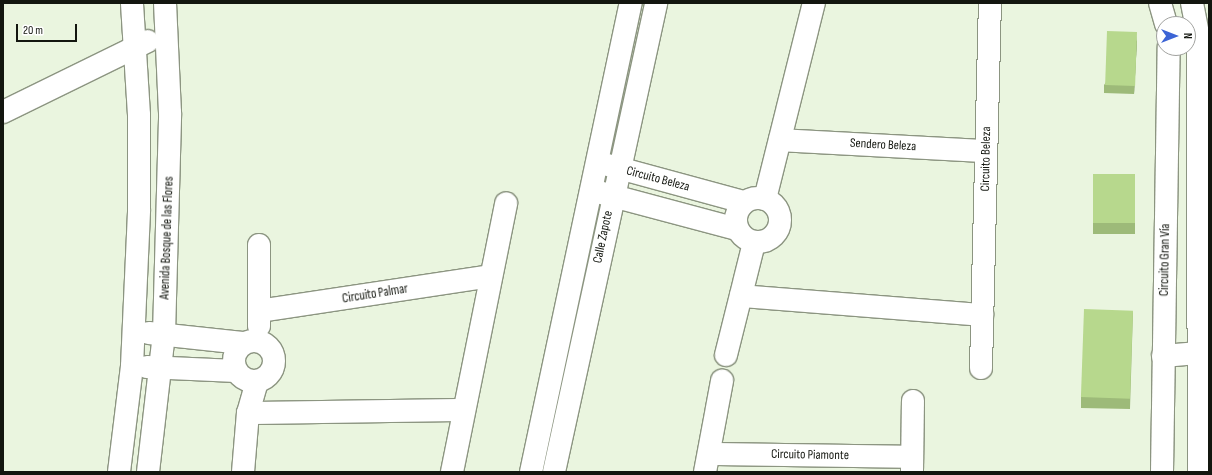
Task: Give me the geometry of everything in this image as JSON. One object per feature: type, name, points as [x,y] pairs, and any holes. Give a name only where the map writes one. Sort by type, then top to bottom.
[{"type":"street","points":[[119,472],[132,366],[139,209],[136,46],[132,3]]},
{"type":"street","name":"Avenida Bosque de las Flores","points":[[148,472],[162,368],[164,334],[170,113],[165,3]]},
{"type":"street","name":"Calle Zapote","points":[[531,472],[589,189],[631,3]]},
{"type":"street","name":"Calle Zapote","points":[[554,472],[611,195],[656,3]]},
{"type":"street","points":[[737,229],[736,214],[755,201],[780,140],[814,3]]},
{"type":"street","name":"Circuito Beleza","points":[[981,368],[990,3]]},
{"type":"street","points":[[1160,3],[1164,16]]},
{"type":"street","points":[[1192,3],[1198,33],[1205,352],[1199,472]]},
{"type":"street","points":[[3,112],[167,32]]},
{"type":"street","name":"Circuito Gran Vía","points":[[1162,472],[1169,56]]},
{"type":"street","name":"Sendero Beleza","points":[[780,140],[986,151]]},
{"type":"street","name":"Circuito Beleza","points":[[595,162],[755,201]]},
{"type":"street","points":[[589,189],[737,229],[754,243]]},
{"type":"street","points":[[754,243],[769,240],[779,228],[776,207],[755,201]]},
{"type":"street","points":[[452,472],[490,276],[506,203]]},
{"type":"street","points":[[726,355],[754,243]]},
{"type":"street","points":[[134,331],[251,342],[271,350],[274,358],[271,373],[257,381],[241,377],[236,371],[234,356],[251,342],[259,311],[258,245]]},
{"type":"street","name":"Circuito Palmar","points":[[259,311],[490,276]]},
{"type":"street","points":[[740,296],[982,315]]},
{"type":"street","points":[[1163,356],[1205,352]]},
{"type":"street","points":[[132,366],[236,371]]},
{"type":"street","points":[[243,472],[248,413],[257,381]]},
{"type":"street","name":"Circuito Piamonte","points":[[722,381],[707,463],[912,464],[913,401]]},
{"type":"street","points":[[248,413],[464,410]]},
{"type":"building","points":[[1107,31],[1137,32],[1135,86],[1105,85]]},
{"type":"building","points":[[1093,174],[1135,174],[1135,223],[1093,223]]},
{"type":"building","points":[[1084,309],[1133,311],[1130,399],[1081,397]]}]
